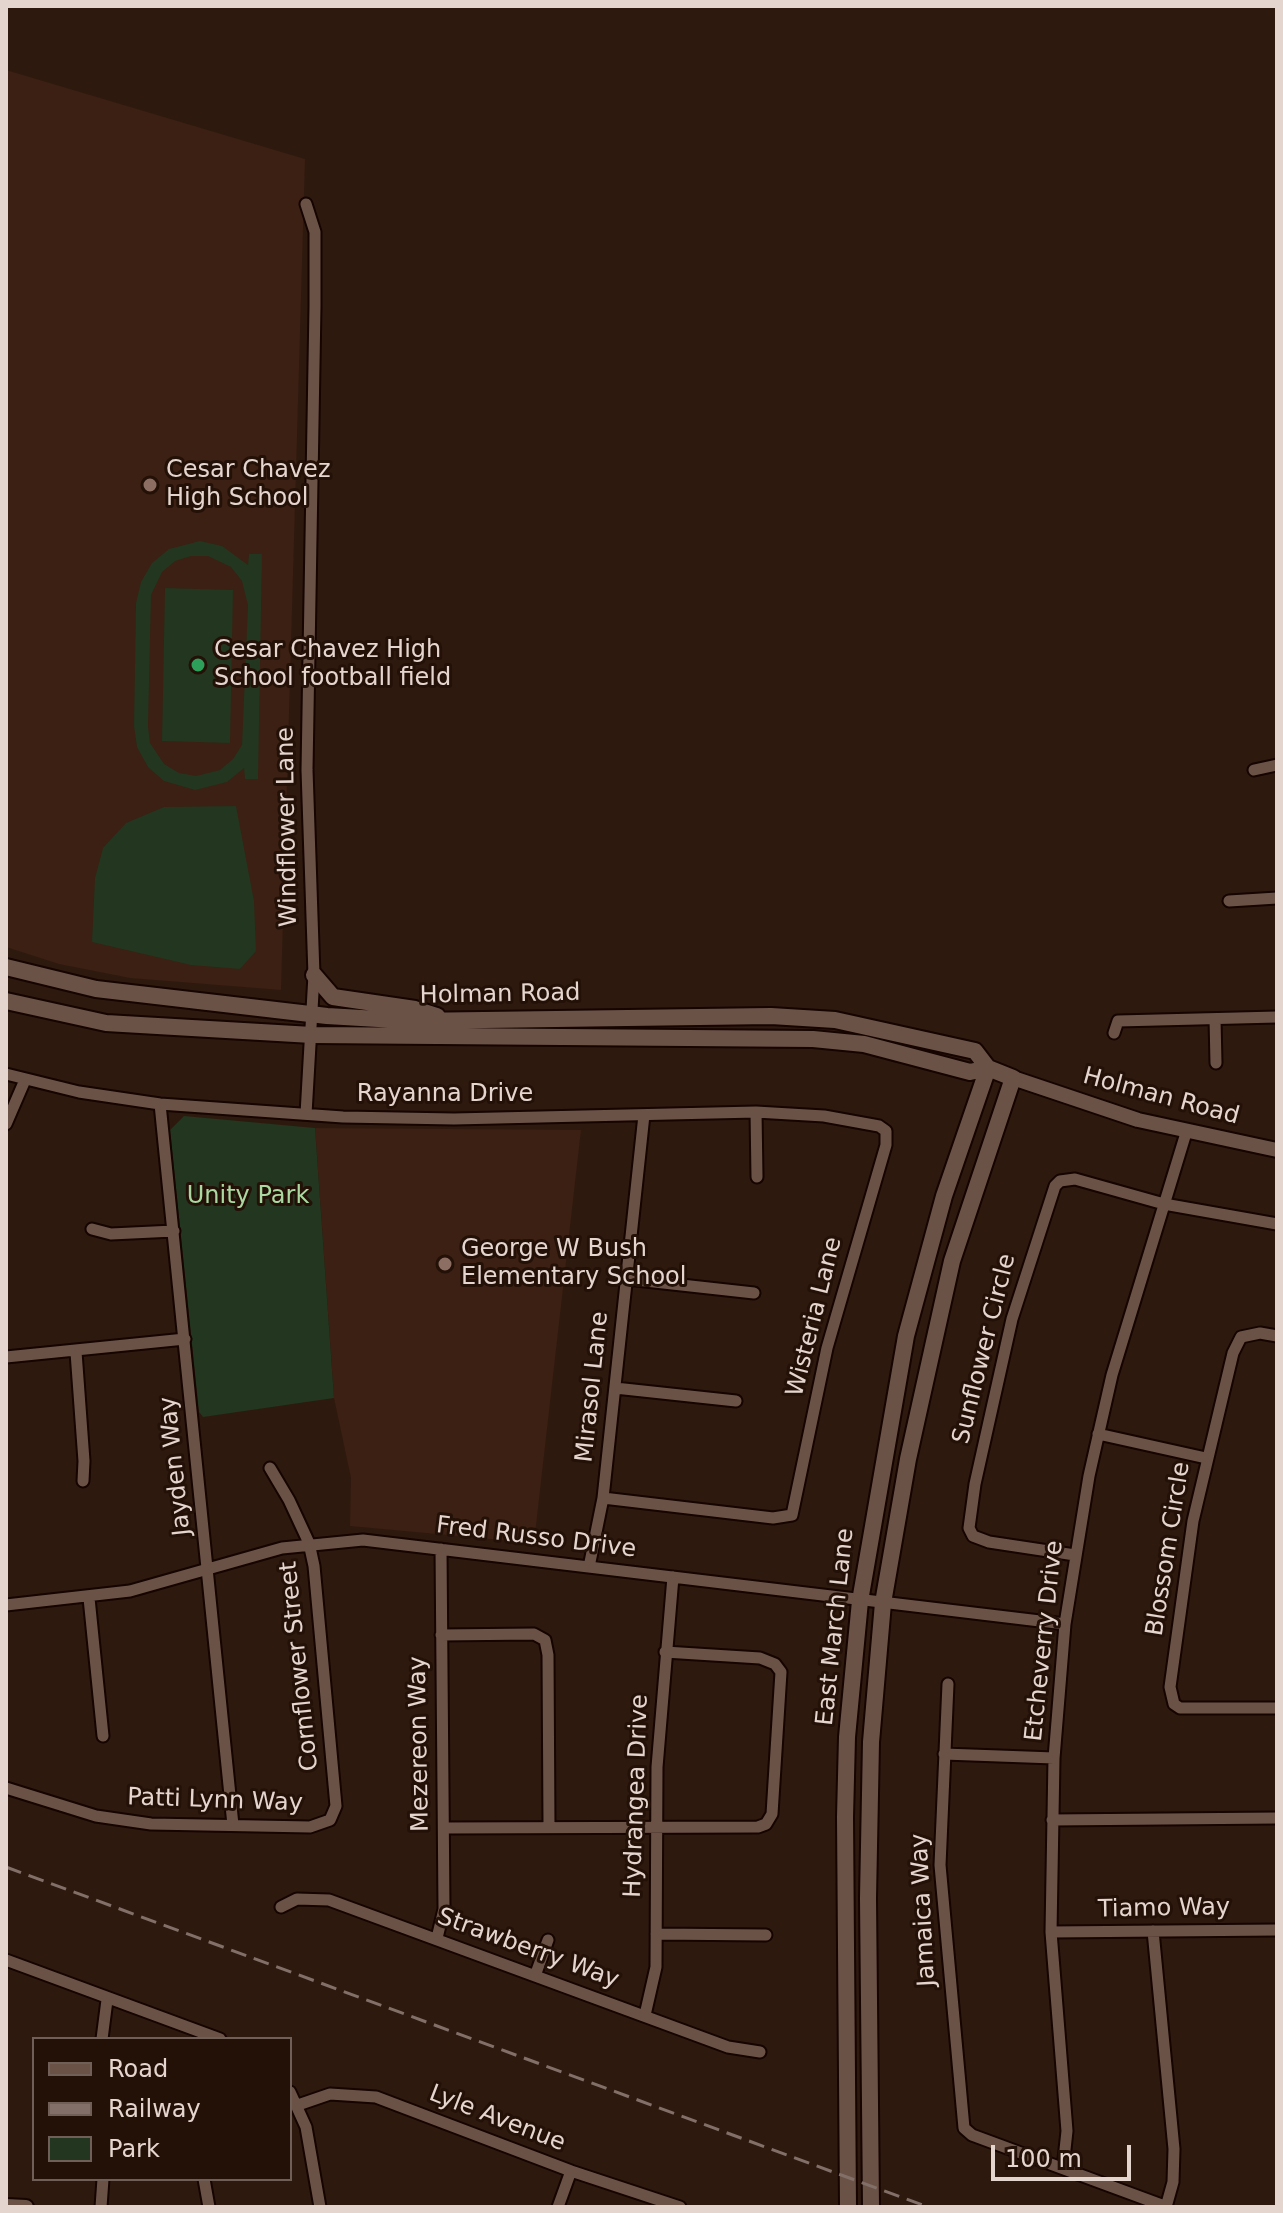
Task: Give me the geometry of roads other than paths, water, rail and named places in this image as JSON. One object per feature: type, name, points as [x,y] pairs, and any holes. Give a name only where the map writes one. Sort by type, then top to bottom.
[{"type":"main road","name":"Holman Road","points":[[6,967],[96,989],[313,1014],[450,1020],[771,1016],[835,1020],[975,1051],[988,1068],[1013,1078]]},
{"type":"main road","points":[[314,975],[333,997],[415,1009],[450,1020]]},
{"type":"main road","name":"Holman Road","points":[[6,1001],[46,1013],[106,1023],[312,1035],[813,1039],[864,1044],[970,1072],[988,1068]]},
{"type":"main road","name":"East March Lane","points":[[848,2207],[845,1817],[847,1737],[860,1601],[906,1336],[944,1196],[988,1068]]},
{"type":"main road","name":"East March Lane","points":[[871,2207],[868,1913],[871,1742],[883,1603],[908,1459],[952,1261],[1013,1078]]},
{"type":"street","name":"Windflower Lane","points":[[306,204],[315,232],[307,754],[314,975],[306,1114]]},
{"type":"street","points":[[1254,770],[1277,765]]},
{"type":"street","points":[[1229,901],[1277,898]]},
{"type":"street","points":[[1114,1033],[1118,1021],[1277,1017]]},
{"type":"street","points":[[1215,1019],[1216,1063]]},
{"type":"street","name":"Rayanna Drive","points":[[6,1074],[160,1104],[306,1114],[397,1119],[756,1112],[824,1116],[879,1126],[886,1131]]},
{"type":"street","name":"Holman Road","points":[[1013,1078],[1186,1133],[1277,1150]]},
{"type":"street","points":[[6,1124],[25,1080]]},
{"type":"street","name":"Jayden Way","points":[[160,1104],[233,1825]]},
{"type":"street","points":[[756,1112],[757,1177]]},
{"type":"street","name":"Mirasol Lane","points":[[589,1567],[603,1498],[644,1115]]},
{"type":"street","name":"Wisteria Lane","points":[[603,1498],[773,1518],[792,1515],[827,1348],[886,1145],[886,1131]]},
{"type":"street","name":"Etcheverry Drive","points":[[1063,2168],[1067,2131],[1051,1932],[1054,1758],[1065,1624],[1098,1434],[1129,1315],[1186,1133]]},
{"type":"street","name":"Sunflower Circle","points":[[1075,1555],[981,1540],[969,1528],[975,1484],[1012,1319],[1050,1196],[1060,1181],[1075,1179],[1164,1204]]},
{"type":"street","points":[[1164,1204],[1277,1224]]},
{"type":"street","points":[[92,1229],[111,1234],[174,1231]]},
{"type":"street","points":[[627,1279],[754,1293]]},
{"type":"street","name":"Blossom Circle","points":[[1277,1336],[1251,1334],[1241,1337],[1237,1343],[1206,1458],[1183,1583],[1170,1696],[1174,1704],[1189,1709],[1277,1708]]},
{"type":"street","points":[[6,1357],[185,1339]]},
{"type":"street","points":[[76,1352],[83,1481]]},
{"type":"street","points":[[615,1388],[736,1401]]},
{"type":"street","points":[[1098,1434],[1206,1458]]},
{"type":"street","name":"Cornflower Street","points":[[270,1468],[309,1543],[314,1566],[336,1806],[330,1820]]},
{"type":"street","name":"Fred Russo Drive","points":[[6,1605],[89,1598],[172,1581],[309,1543],[363,1540],[1065,1624]]},
{"type":"street","name":"Mezereon Way","points":[[437,1938],[444,1909],[441,1549]]},
{"type":"street","name":"Hydrangea Drive","points":[[645,2015],[653,1988],[656,1826],[665,1652],[673,1577]]},
{"type":"street","points":[[89,1598],[103,1736]]},
{"type":"street","points":[[441,1635],[534,1634],[545,1640],[548,1655],[549,1826]]},
{"type":"street","points":[[444,1828],[758,1827],[766,1824],[772,1814],[781,1672],[775,1664],[760,1658],[665,1652]]},
{"type":"street","name":"Jamaica Way","points":[[948,1684],[944,1754],[943,1910],[966,2131],[1063,2168]]},
{"type":"street","points":[[944,1754],[1054,1758]]},
{"type":"street","name":"Patti Lynn Way","points":[[6,1788],[123,1821],[310,1827],[330,1820]]},
{"type":"street","points":[[1052,1820],[1277,1818]]},
{"type":"street","name":"Strawberry Way","points":[[281,1907],[297,1899],[329,1900],[728,2047],[760,2052]]},
{"type":"street","name":"Tiamo Way","points":[[1051,1932],[1277,1930]]},
{"type":"street","points":[[1063,2168],[1167,2207],[1173,2182],[1174,2149],[1153,1931]]},
{"type":"street","points":[[656,1934],[766,1935]]},
{"type":"street","points":[[535,1976],[548,1940]]},
{"type":"street","points":[[6,1961],[211,2037]]},
{"type":"street","points":[[102,2037],[107,2000]]},
{"type":"street","name":"Lyle Avenue","points":[[298,2105],[330,2094],[376,2097],[571,2171],[680,2207]]},
{"type":"street","points":[[292,2095],[312,2150],[320,2207]]},
{"type":"street","points":[[558,2207],[571,2171]]},
{"type":"street","points":[[101,2207],[103,2181]]},
{"type":"street","points":[[204,2181],[209,2207]]},
{"type":"street","points":[[6,2206],[26,2207]]},
{"type":"railway","points":[[6,1867],[928,2207]]},
{"type":"place","name":"Cesar Chavez High School","points":[[150,485]]},
{"type":"place","name":"Cesar Chavez High School football field","points":[[198,665]]},
{"type":"place","name":"George W Bush Elementary School","points":[[445,1264]]},
{"type":"park label","name":"Unity Park","points":[[248,1197]]}]
